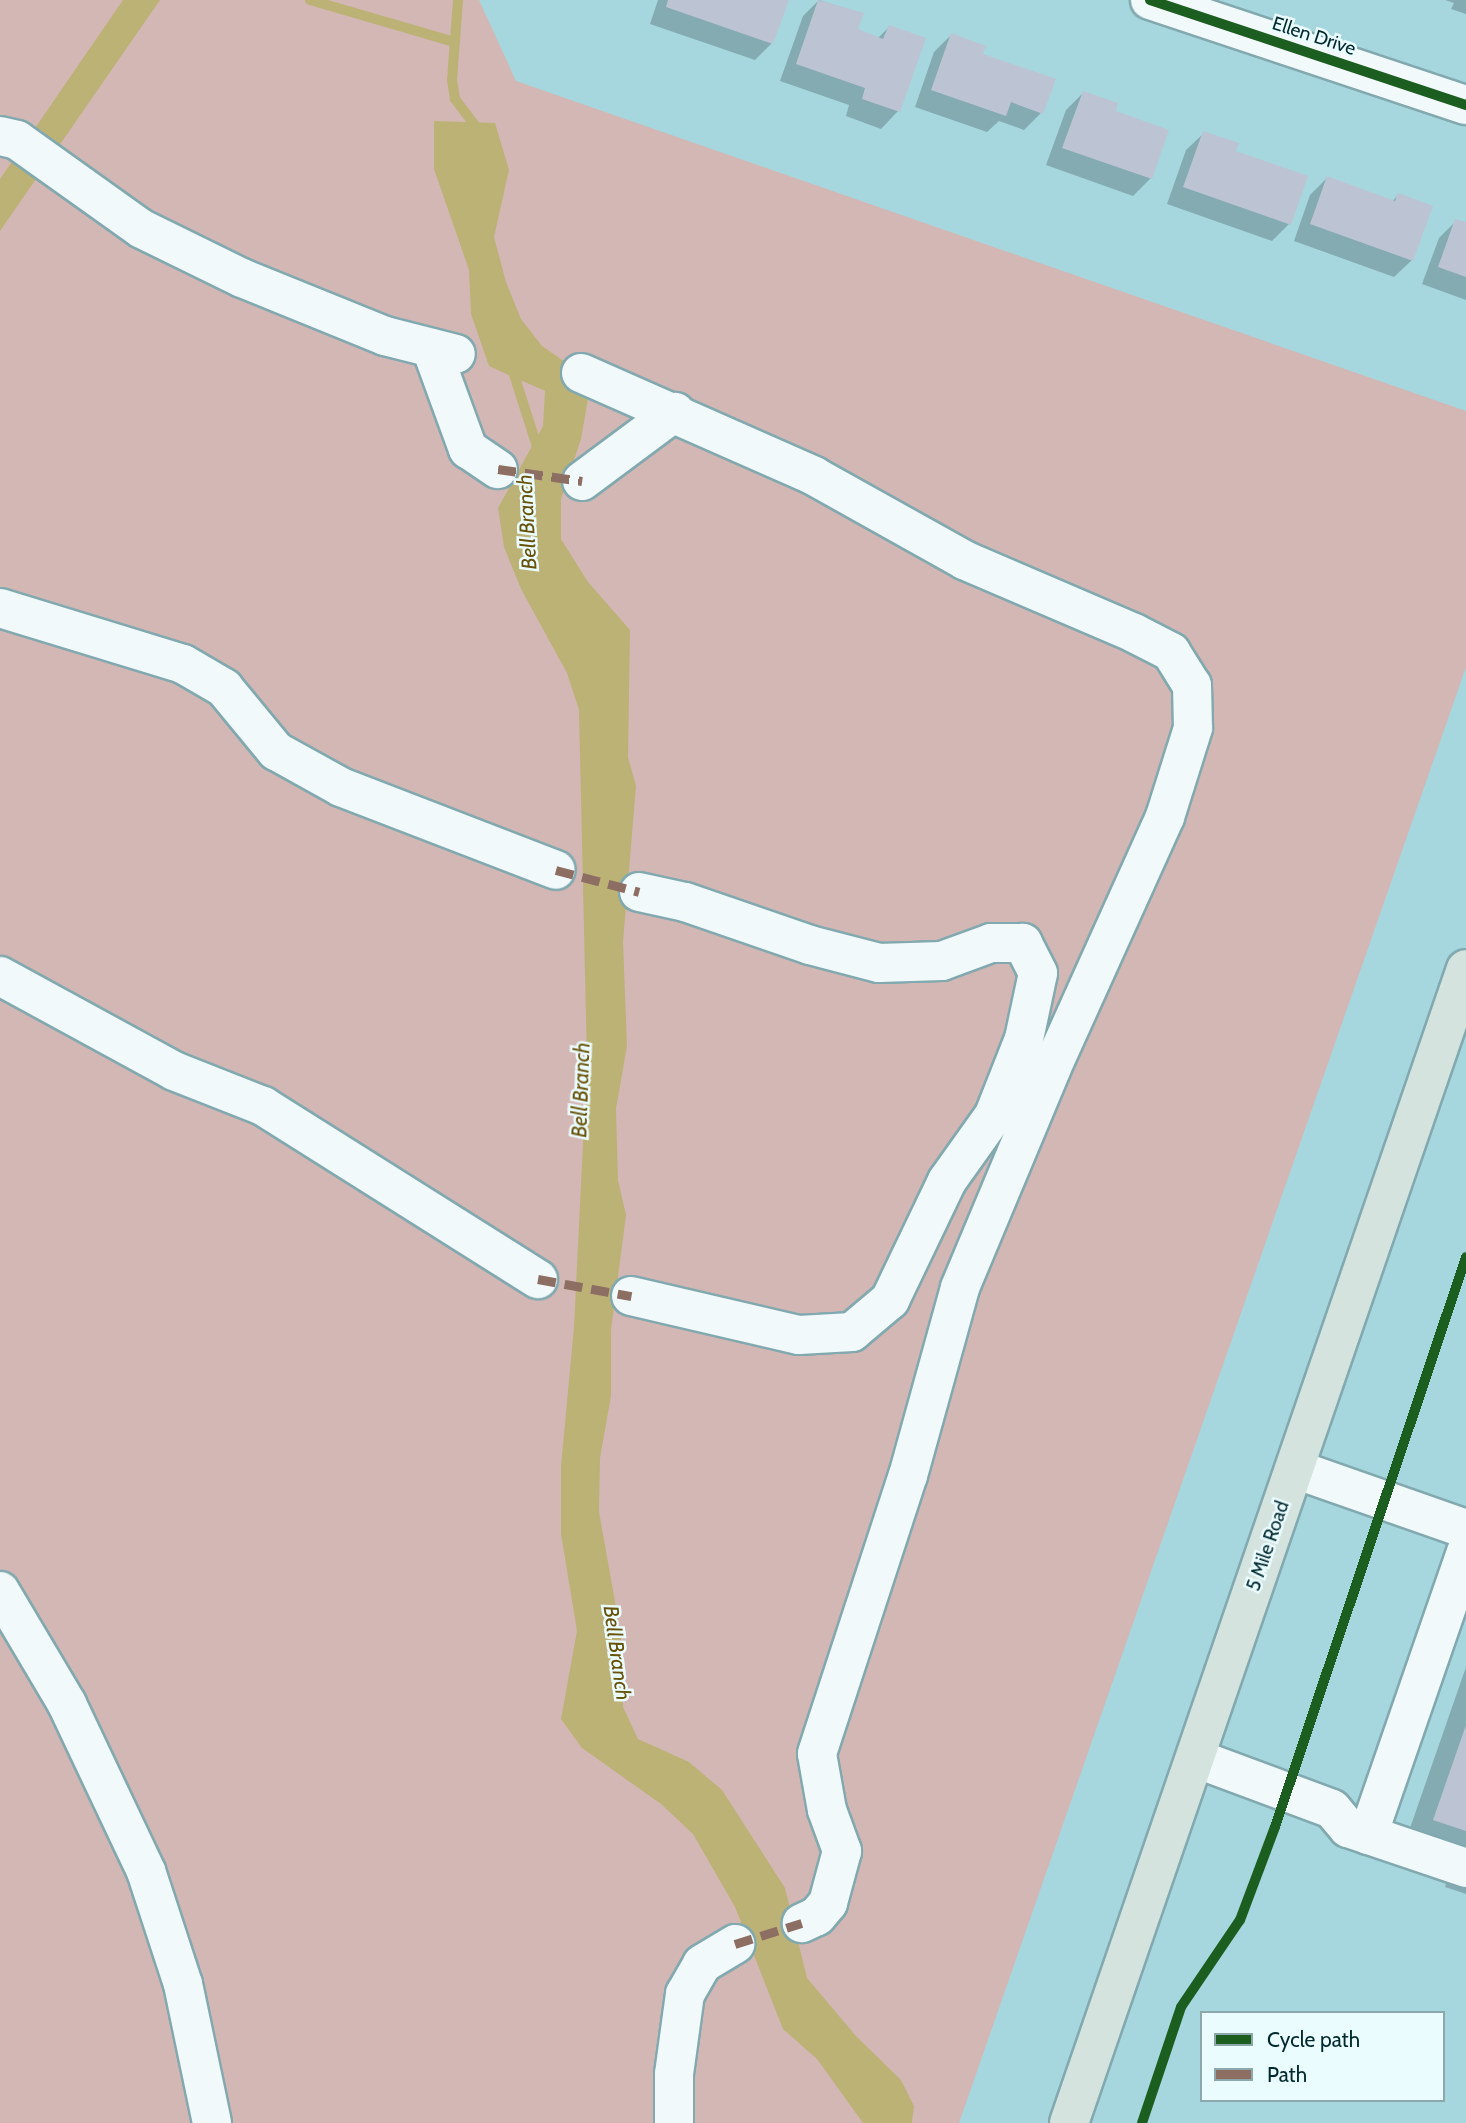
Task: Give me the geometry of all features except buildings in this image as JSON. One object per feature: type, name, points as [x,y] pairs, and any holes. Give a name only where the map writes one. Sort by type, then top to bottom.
[{"type":"main road","name":"5 Mile Road","points":[[1069,2123],[1462,991]]},
{"type":"street","name":"Ellen Drive","points":[[1150,0],[1466,105]]},
{"type":"street","points":[[0,136],[17,140],[142,229],[242,278],[385,336],[443,351],[468,449],[498,469]]},
{"type":"street","points":[[580,373],[675,412],[814,475],[964,560],[1171,652],[1192,685],[1193,728],[1165,817],[1051,1070],[960,1288],[908,1475],[817,1754],[827,1810],[842,1852],[828,1903],[817,1916],[802,1923]]},
{"type":"street","points":[[582,481],[675,412]]},
{"type":"street","points":[[0,608],[183,664],[224,688],[276,751],[330,781],[427,823],[556,870]]},
{"type":"street","points":[[631,1296],[799,1335],[852,1332],[890,1300],[947,1181],[994,1115],[1024,1039],[1038,972],[1023,943],[991,943],[942,961],[879,962],[639,892]]},
{"type":"street","points":[[0,976],[174,1071],[263,1106],[538,1279]]},
{"type":"street","points":[[1294,1469],[1466,1530]]},
{"type":"street","points":[[1368,1835],[1466,1552]]},
{"type":"street","points":[[0,1591],[67,1704],[146,1871],[183,1984],[212,2123]]},
{"type":"street","points":[[1195,1758],[1332,1809],[1348,1828],[1466,1868]]},
{"type":"street","points":[[674,2123],[674,2074],[685,1994],[702,1964],[736,1944]]},
{"type":"shaded area","points":[[0,0],[479,0],[516,81],[1466,411],[1466,667],[959,2123],[0,2123]]},
{"type":"water","points":[[123,0],[160,0],[0,231],[0,179]]},
{"type":"water","points":[[434,121],[495,123],[509,170],[494,237],[506,282],[521,319],[542,346],[565,362],[588,399],[581,439],[561,499],[561,539],[588,582],[630,630],[628,757],[636,786],[623,942],[627,1046],[616,1109],[618,1180],[626,1215],[611,1330],[611,1396],[600,1458],[599,1512],[621,1635],[623,1707],[638,1739],[689,1762],[722,1790],[785,1888],[807,1978],[856,2036],[901,2080],[914,2106],[912,2123],[863,2123],[817,2059],[783,2029],[735,1907],[693,1834],[661,1804],[582,1748],[561,1719],[577,1631],[561,1534],[561,1466],[574,1327],[587,1062],[579,710],[567,673],[521,589],[504,547],[498,508],[543,426],[545,391],[489,366],[471,314],[469,270],[434,169]]},
{"type":"waterway","points":[[310,0],[455,42]]},
{"type":"waterway","name":"Bell Branch","points":[[458,0],[452,80],[455,99],[480,132]]},
{"type":"waterway","name":"Bell Branch","points":[[511,365],[539,453]]},
{"type":"marked path","points":[[498,469],[582,481]]},
{"type":"marked path","points":[[556,870],[639,892]]},
{"type":"marked path","points":[[538,1279],[631,1296]]},
{"type":"marked path","points":[[735,1944],[802,1923]]},
{"type":"cycle path","points":[[1150,0],[1466,105]]},
{"type":"cycle path","points":[[1142,2123],[1181,2007],[1240,1920],[1275,1827],[1466,1257]]}]
